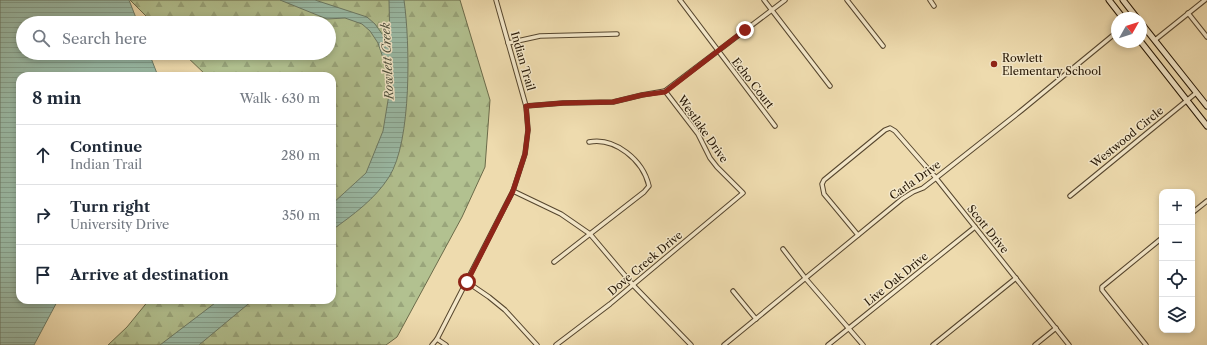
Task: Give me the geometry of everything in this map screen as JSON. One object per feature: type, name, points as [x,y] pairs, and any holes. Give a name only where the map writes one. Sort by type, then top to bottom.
[{"type":"main road","points":[[1109,0],[1118,12]]},
{"type":"main road","points":[[1123,0],[1131,12]]},
{"type":"main road","points":[[1147,30],[1207,106]]},
{"type":"main road","points":[[1146,48],[1207,126]]},
{"type":"street","name":"Indian Trail","points":[[432,345],[437,339],[467,282],[513,191],[525,154],[528,130],[526,106],[496,0]]},
{"type":"street","name":"Echo Court","points":[[680,0],[775,126]]},
{"type":"street","points":[[764,0],[830,86]]},
{"type":"street","points":[[526,106],[563,103],[613,102],[642,95],[665,92],[785,0]]},
{"type":"street","points":[[847,0],[883,46]]},
{"type":"street","points":[[930,0],[934,6]]},
{"type":"street","points":[[1155,40],[1204,0]]},
{"type":"street","points":[[1188,13],[1207,37]]},
{"type":"street","points":[[508,43],[540,36],[617,34]]},
{"type":"street","name":"Carla Drive","points":[[724,345],[902,199],[923,188],[936,178],[1111,37]]},
{"type":"street","name":"Westlake Drive","points":[[665,92],[698,134],[716,167],[743,193]]},
{"type":"street","name":"Westwood Circle","points":[[1070,196],[1196,93]]},
{"type":"street","name":"Scott Drive","points":[[858,235],[824,194],[822,184],[824,180],[884,130],[890,128],[896,131],[936,178],[1069,345]]},
{"type":"street","points":[[554,262],[644,192],[649,186],[648,179],[625,150],[609,143],[596,141],[589,142]]},
{"type":"street","points":[[513,191],[561,214],[590,234],[633,285],[691,345]]},
{"type":"street","name":"Dove Creek Drive","points":[[556,345],[633,285],[743,193]]},
{"type":"street","points":[[1195,211],[1207,201]]},
{"type":"street","name":"Live Oak Drive","points":[[828,345],[975,227]]},
{"type":"street","points":[[1146,345],[1102,290],[1102,287],[1159,240]]},
{"type":"street","points":[[783,249],[806,279],[863,345]]},
{"type":"street","points":[[933,345],[1016,278]]},
{"type":"street","points":[[467,282],[505,310],[537,345]]},
{"type":"street","points":[[733,291],[756,319]]},
{"type":"street","points":[[1035,345],[1056,328]]},
{"type":"street","points":[[437,339],[446,345]]},
{"type":"green space","points":[[130,0],[460,0],[490,100],[485,167],[462,217],[397,337],[386,345],[108,345],[127,327],[146,304],[336,304],[336,72],[203,72],[190,60],[336,60],[336,16],[146,16]]},
{"type":"water","points":[[0,0],[129,0],[135,16],[16,16],[16,60],[152,60],[156,72],[16,72],[16,304],[56,304],[34,345],[0,345]]},
{"type":"water","name":"Rowlett Creek","points":[[280,0],[315,0],[367,17],[375,24],[390,45],[389,0],[404,0],[406,18],[408,65],[407,91],[402,140],[396,161],[389,177],[377,192],[356,212],[336,227],[336,200],[366,173],[383,131],[391,82],[378,43],[370,31],[362,24],[345,18],[336,18],[336,16],[320,16]]},
{"type":"water","points":[[214,304],[248,304],[199,345],[160,345]]},
{"type":"place","name":"Rowlett Elementary School","points":[[994,64]]},
{"type":"route","points":[[467,282],[513,191],[525,154],[528,130],[526,106],[563,103],[613,102],[651,93],[665,92],[745,30]]}]
